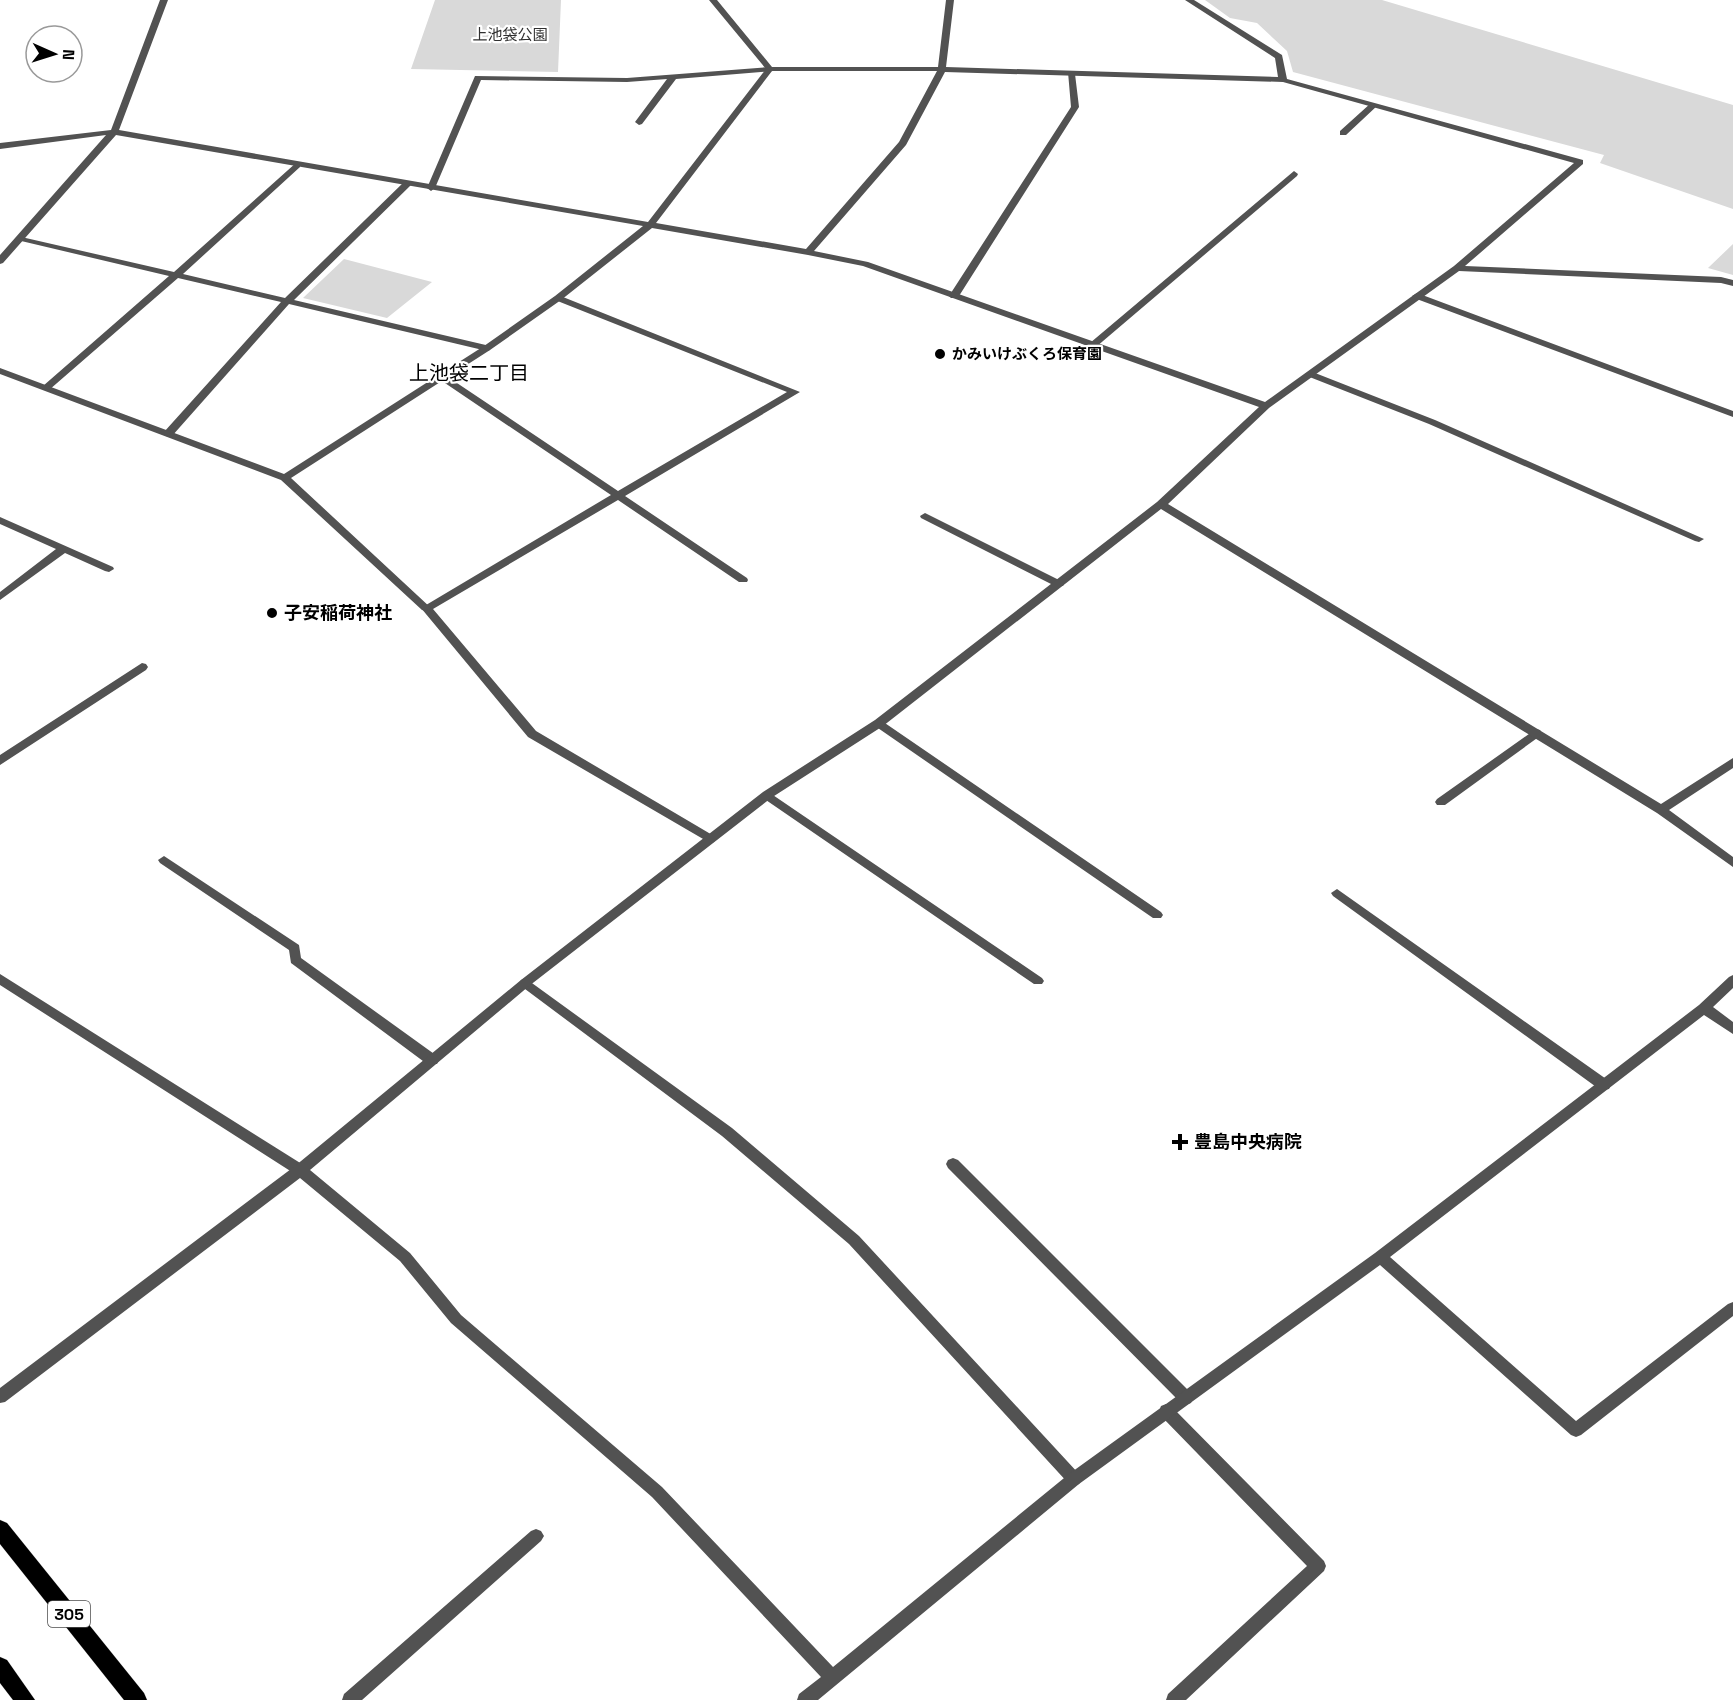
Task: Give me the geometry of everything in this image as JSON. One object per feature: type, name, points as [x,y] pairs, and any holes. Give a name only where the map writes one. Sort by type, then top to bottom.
[{"type":"main road","name":"305","points":[[0,1529],[137,1700]]},
{"type":"main road","points":[[2,1673],[25,1700]]},
{"type":"street","points":[[0,261],[114,132],[164,0]]},
{"type":"street","points":[[713,0],[770,69]]},
{"type":"street","points":[[808,252],[903,143],[942,69],[950,0]]},
{"type":"street","points":[[1189,0],[1279,57],[1282,80]]},
{"type":"street","points":[[285,478],[487,348],[558,298],[652,224],[770,69]]},
{"type":"street","points":[[0,1397],[300,1170],[525,983],[767,795],[879,723],[1059,584],[1161,504],[1266,406],[1457,268],[1580,162],[1282,80],[942,69],[770,69],[627,80],[478,78],[431,188]]},
{"type":"street","points":[[954,296],[1075,107],[1071,74]]},
{"type":"street","points":[[639,122],[673,76]]},
{"type":"street","points":[[1343,133],[1374,105]]},
{"type":"street","points":[[0,146],[114,132],[808,252],[865,264],[1266,406]]},
{"type":"street","points":[[46,388],[177,275],[297,165]]},
{"type":"street","points":[[1093,345],[1294,174]]},
{"type":"street","points":[[168,434],[287,301],[408,183]]},
{"type":"street","points":[[20,238],[487,348]]},
{"type":"street","points":[[1457,268],[1720,280],[1733,283]]},
{"type":"street","points":[[1417,296],[1733,414]]},
{"type":"street","points":[[426,608],[795,392],[558,298]]},
{"type":"street","points":[[0,371],[285,478],[426,608],[532,734],[710,839]]},
{"type":"street","points":[[1310,374],[1432,422],[1699,539]]},
{"type":"street","points":[[442,377],[743,580]]},
{"type":"street","points":[[1161,504],[1661,810],[1733,863]]},
{"type":"street","points":[[925,516],[1059,584]]},
{"type":"street","points":[[0,520],[109,569]]},
{"type":"street","points":[[0,597],[63,549]]},
{"type":"street","points":[[0,761],[142,667]]},
{"type":"street","points":[[879,723],[1157,915]]},
{"type":"street","points":[[1441,802],[1536,733]]},
{"type":"street","points":[[1661,810],[1733,762]]},
{"type":"street","points":[[767,795],[1038,981]]},
{"type":"street","points":[[164,861],[295,948],[295,960],[432,1060]]},
{"type":"street","points":[[1337,893],[1604,1085]]},
{"type":"street","points":[[0,978],[300,1170],[405,1257],[456,1319],[657,1492],[832,1677]]},
{"type":"street","points":[[805,1700],[1074,1479],[1380,1257],[1704,1008],[1733,980]]},
{"type":"street","points":[[525,983],[727,1132],[854,1240],[1074,1479]]},
{"type":"street","points":[[1704,1008],[1733,1029]]},
{"type":"street","points":[[953,1164],[1186,1398]]},
{"type":"street","points":[[1380,1257],[1576,1430],[1733,1308]]},
{"type":"street","points":[[1167,1412],[1318,1566],[1174,1700]]},
{"type":"street","points":[[350,1700],[536,1536]]},
{"type":"green space","name":"上池袋公園","points":[[435,0],[561,0],[558,72],[411,69]]},
{"type":"green space","points":[[1205,0],[1382,0],[1733,105],[1733,209],[1600,163],[1604,155],[1293,72],[1287,51],[1257,23],[1230,18]]},
{"type":"green space","points":[[1733,244],[1733,275],[1708,268]]},
{"type":"green space","points":[[344,259],[432,282],[387,318],[303,298]]},
{"type":"place","name":"かみいけぶくろ保育園","points":[[940,354]]},
{"type":"place","name":"子安稲荷神社","points":[[272,613]]},
{"type":"place","name":"豊島中央病院","points":[[1180,1142]]},
{"type":"district","name":"上池袋二丁目","points":[[469,373]]}]
